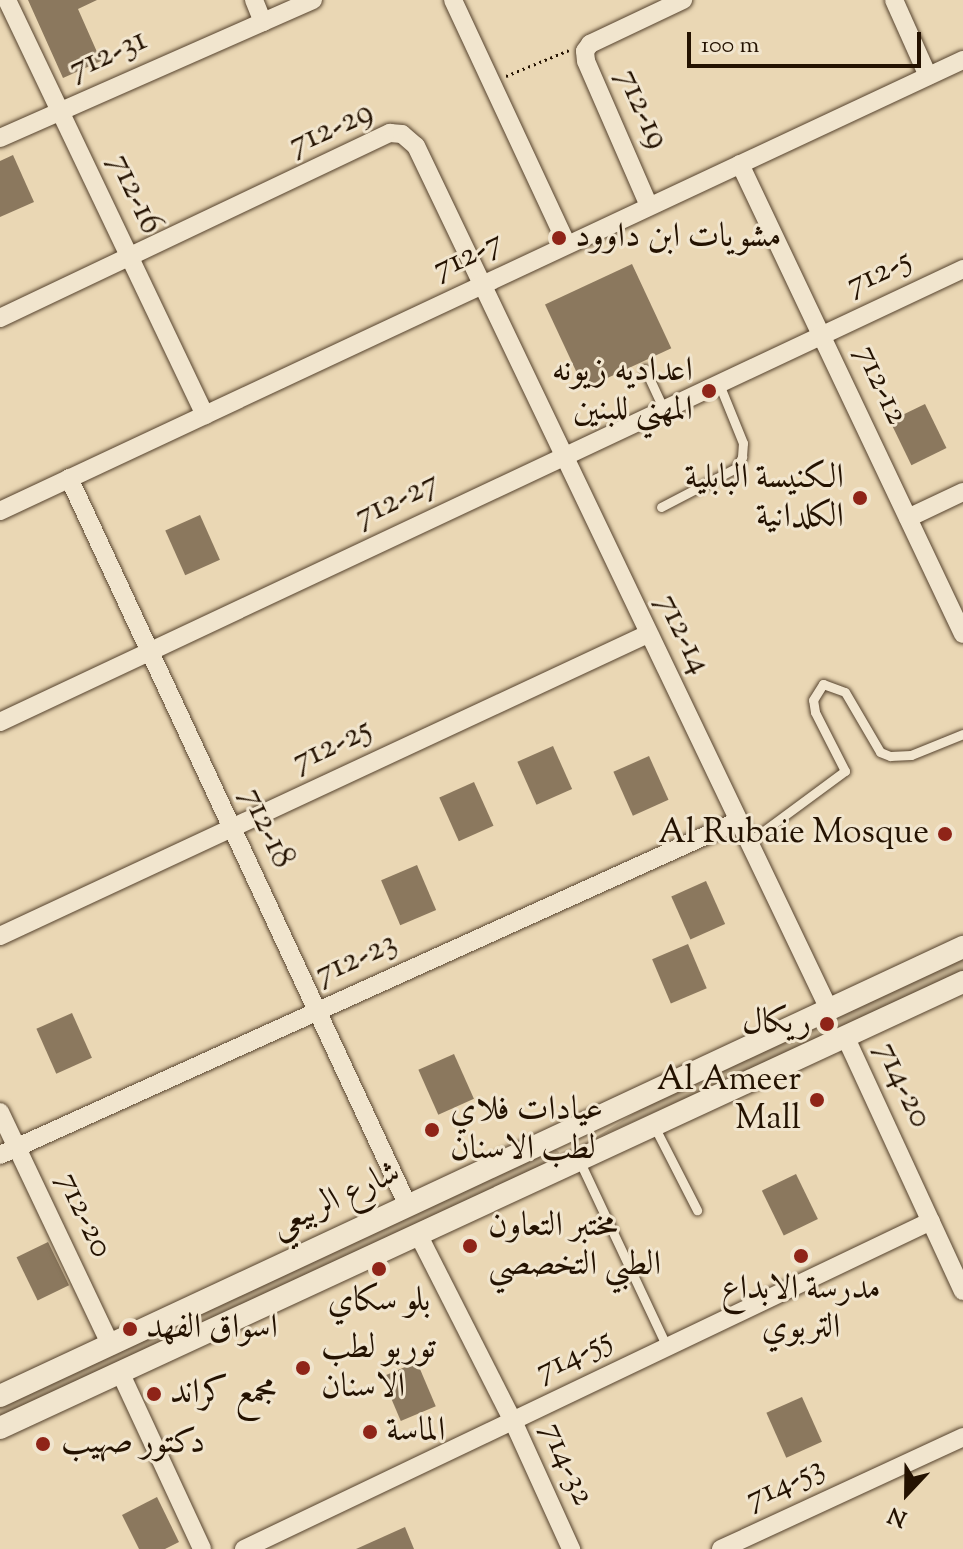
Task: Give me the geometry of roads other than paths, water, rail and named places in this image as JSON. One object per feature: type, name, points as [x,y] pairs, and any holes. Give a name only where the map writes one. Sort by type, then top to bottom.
[{"type":"street","name":"712-16","points":[[7,0],[205,415]]},
{"type":"street","points":[[254,0],[263,22]]},
{"type":"street","name":"712-31","points":[[0,138],[313,0]]},
{"type":"street","points":[[453,0],[567,245]]},
{"type":"street","name":"712-19","points":[[649,206],[586,61],[585,51],[590,44],[683,0]]},
{"type":"street","points":[[894,0],[928,76]]},
{"type":"street","name":"712-7","points":[[0,511],[963,60]]},
{"type":"street","name":"712-29","points":[[130,258],[390,133],[402,134],[416,146],[480,286]]},
{"type":"street","name":"712-12","points":[[740,164],[963,634]]},
{"type":"street","points":[[0,318],[130,258]]},
{"type":"street","name":"712-5","points":[[822,335],[963,269]]},
{"type":"street","name":"712-14","points":[[480,286],[829,1009]]},
{"type":"street","name":"712-27","points":[[0,722],[822,335]]},
{"type":"street","name":"712-18","points":[[69,478],[407,1204]]},
{"type":"street","points":[[908,518],[963,492]]},
{"type":"street","name":"712-25","points":[[0,936],[648,634]]},
{"type":"street","name":"712-23","points":[[8,1152],[738,821]]},
{"type":"street","name":"شارع الربيعي","points":[[0,1396],[963,947]]},
{"type":"street","name":"شارع الربيعي","points":[[0,1428],[963,982]]},
{"type":"street","name":"714-20","points":[[845,1036],[963,1291]]},
{"type":"street","name":"712-20","points":[[0,1112],[8,1152],[110,1344]]},
{"type":"street","points":[[565,1131],[579,1160]]},
{"type":"street","name":"714-55","points":[[244,1549],[931,1221]]},
{"type":"street","name":"714-32","points":[[418,1234],[513,1421],[571,1549]]},
{"type":"street","points":[[120,1372],[202,1549]]},
{"type":"street","name":"714-53","points":[[721,1549],[963,1437]]},
{"type":"lane","points":[[645,369],[664,410]]},
{"type":"lane","points":[[661,507],[736,468],[742,457],[743,443],[719,384]]},
{"type":"lane","points":[[750,841],[845,771],[815,712],[813,700],[823,684],[845,692],[880,752],[890,756],[911,755],[963,734]]},
{"type":"lane","points":[[653,1124],[697,1210]]},
{"type":"lane","points":[[579,1160],[667,1347]]},
{"type":"place","name":"مشويات ابن داوود","points":[[559,238]]},
{"type":"place","name":"اعداديه زيونه المهني للبنين","points":[[709,391]]},
{"type":"place","name":"الكنيسة البابلية الكلدانية","points":[[860,498]]},
{"type":"place","name":"Al Rubaie Mosque","points":[[945,834]]},
{"type":"place","name":"ريكال","points":[[827,1024]]},
{"type":"place","name":"Al Ameer Mall","points":[[817,1100]]},
{"type":"place","name":"عيادات فلاي لطب الاسنان","points":[[432,1130]]},
{"type":"place","name":"مختبر التعاون الطبي التخصصي","points":[[470,1246]]},
{"type":"place","name":"مدرسة الابداع التربوي","points":[[801,1256]]},
{"type":"place","name":"بلو سكاي","points":[[379,1269]]},
{"type":"place","name":"اسواق الفهد","points":[[130,1329]]},
{"type":"place","name":"توربو لطب الاسنان","points":[[303,1368]]},
{"type":"place","name":"مجمع كراند","points":[[154,1394]]},
{"type":"place","name":"الماسة","points":[[370,1432]]},
{"type":"place","name":"دكتور صهيب","points":[[43,1444]]}]
